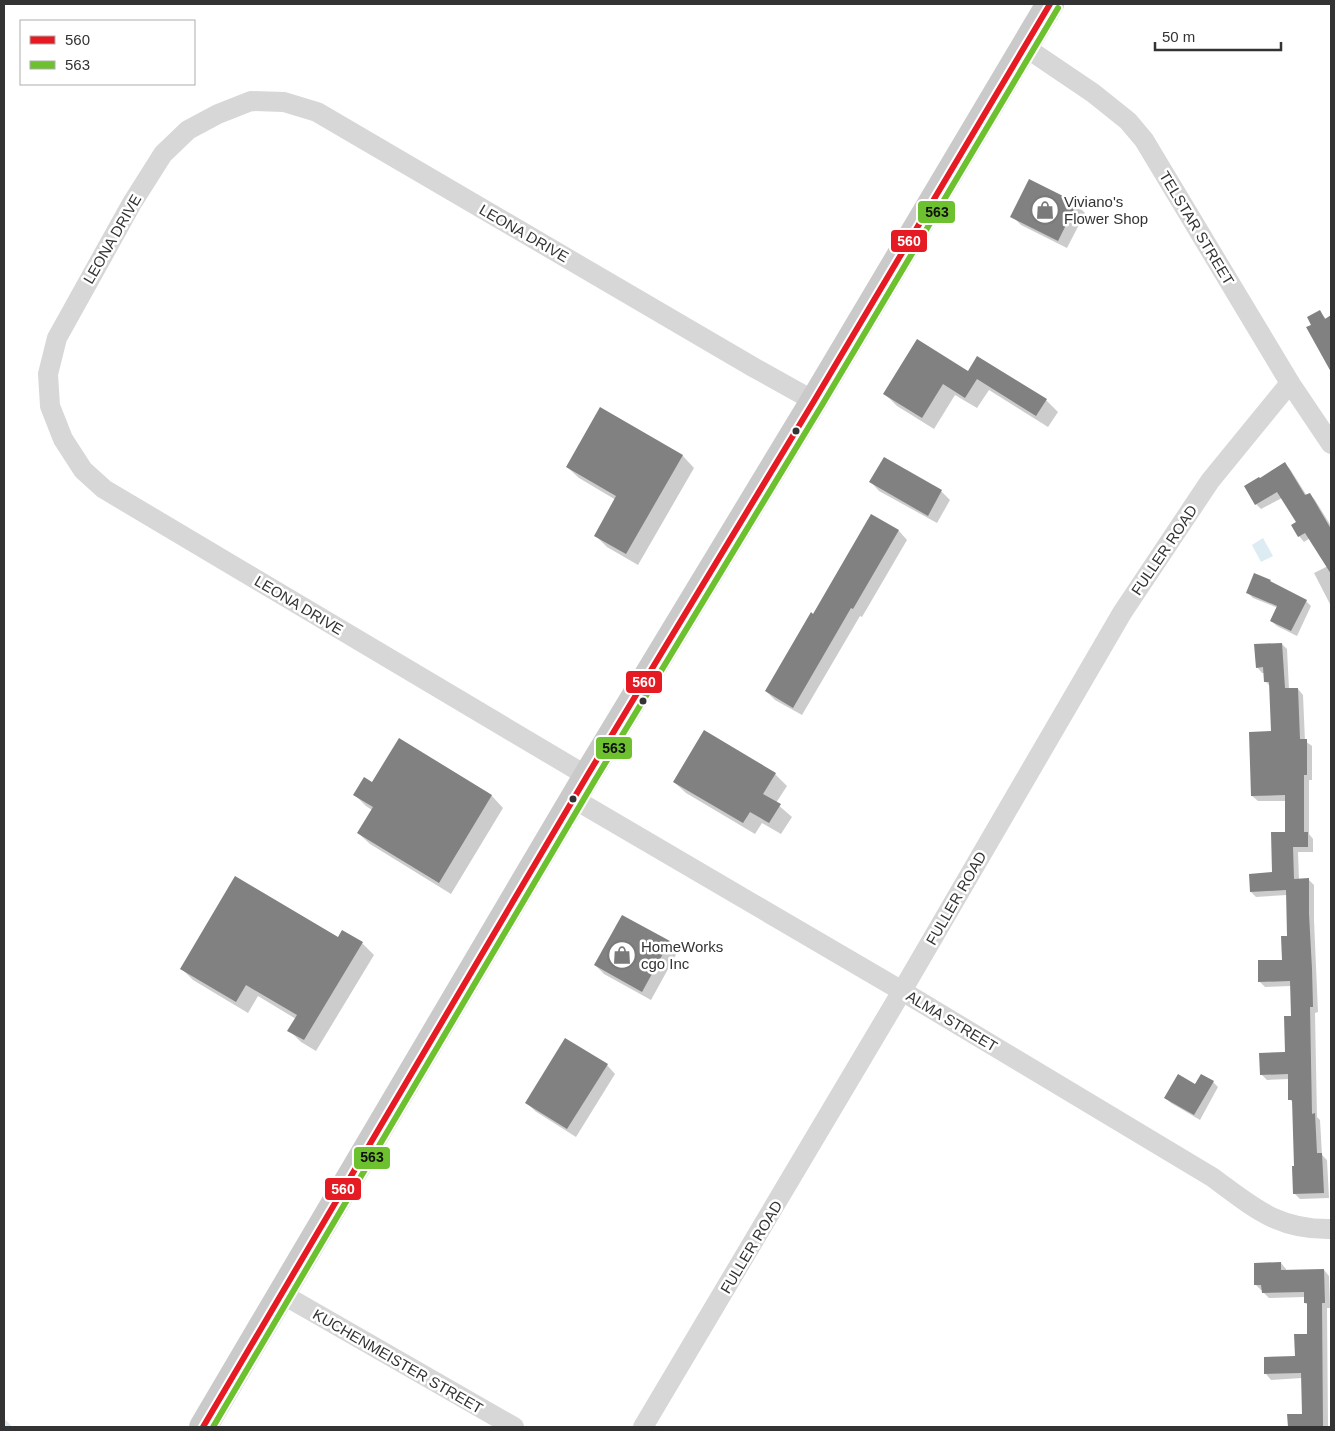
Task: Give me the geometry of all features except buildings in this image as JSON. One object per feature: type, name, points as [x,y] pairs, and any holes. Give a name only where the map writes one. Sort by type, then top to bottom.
[{"type":"main road","points":[[202,1427],[587,776],[814,401],[1050,4]]},
{"type":"street","name":"TELSTAR STREET","points":[[1025,46],[1093,93],[1128,121],[1144,140],[1290,383],[1331,444]]},
{"type":"street","name":"LEONA DRIVE","points":[[587,776],[104,489],[83,470],[63,439],[50,406],[48,374],[57,338],[132,203],[164,154],[188,130],[218,114],[251,101],[284,102],[317,112],[814,401]]},
{"type":"street","name":"FULLER ROAD","points":[[644,1427],[902,991],[1122,613],[1210,481],[1290,383]]},
{"type":"street","name":"ALMA STREET","points":[[574,799],[902,991],[1212,1177],[1272,1218],[1295,1226],[1314,1229],[1331,1228]]},
{"type":"street","name":"KUCHENMEISTER STREET","points":[[282,1294],[514,1427]]},
{"type":"shaded area","points":[[1263,538],[1273,556],[1261,562],[1252,545]]},
{"type":"waterway","points":[[4,1422],[9,1427]]},
{"type":"transit line","name":"560","points":[[203,1427],[587,776],[814,401],[1050,4]]},
{"type":"transit line","name":"563","points":[[213,1427],[595,780],[822,405],[1058,8]]},
{"type":"place","name":"Viviano's Flower Shop","points":[[1045,210]]},
{"type":"place","name":"HomeWorks cgo Inc","points":[[622,955]]}]
